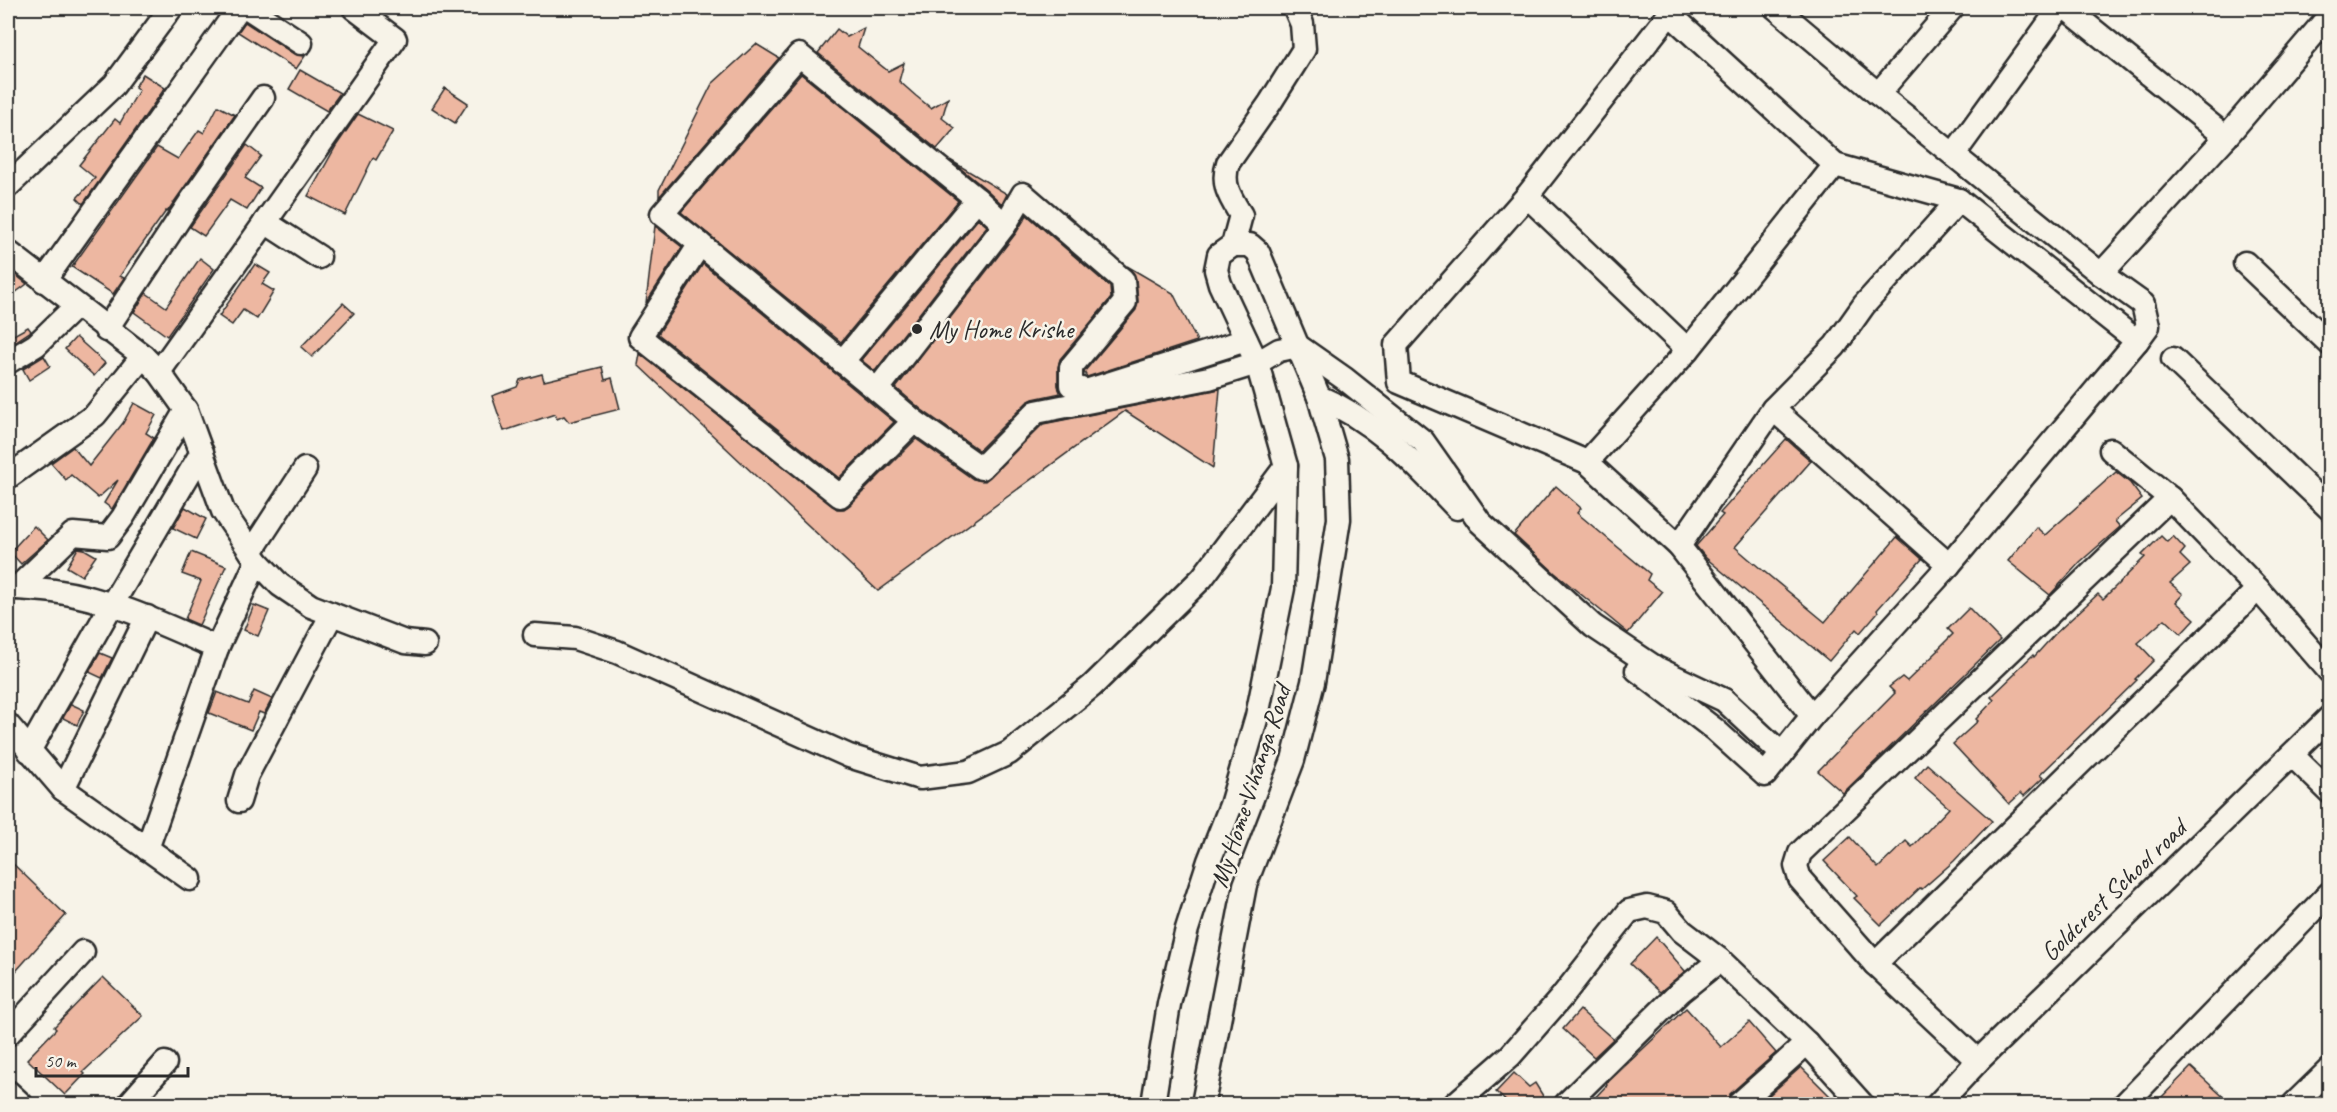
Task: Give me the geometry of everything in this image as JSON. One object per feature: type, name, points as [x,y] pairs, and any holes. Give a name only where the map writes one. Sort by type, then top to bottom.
[{"type":"street","points":[[8,186],[114,85],[171,8]]},
{"type":"street","points":[[44,281],[239,8]]},
{"type":"street","points":[[248,8],[301,44]]},
{"type":"street","points":[[8,477],[95,415],[151,364],[265,222],[395,39],[354,8]]},
{"type":"street","points":[[1153,1104],[1169,1004],[1187,929],[1209,861],[1231,805],[1262,693],[1283,588],[1286,466],[1257,363],[1220,284],[1216,270],[1219,255],[1233,245],[1241,215],[1226,189],[1224,174],[1228,163],[1270,104],[1304,49],[1302,24],[1295,8]]},
{"type":"street","points":[[1319,397],[1342,407],[1398,447],[1544,600],[1714,729],[1765,775],[1812,716],[1949,565],[2148,326],[2144,304],[2101,274],[1878,94],[1776,8]]},
{"type":"street","points":[[1878,94],[1952,8]]},
{"type":"street","points":[[1954,154],[2060,8]]},
{"type":"street","points":[[2066,8],[2226,137]]},
{"type":"street","points":[[1812,716],[1679,546],[1587,462],[1398,382],[1396,345],[1527,196],[1671,10],[1834,165],[1959,200],[2137,341]]},
{"type":"street","points":[[2101,274],[2226,137],[2330,15]]},
{"type":"street","points":[[877,390],[1005,225],[1023,194],[1123,280],[1125,302],[1036,412],[981,468],[914,421],[662,214],[799,55],[977,199],[1005,225]]},
{"type":"street","points":[[106,330],[191,201],[264,98]]},
{"type":"street","points":[[1587,462],[1688,350],[1834,165]]},
{"type":"street","points":[[1527,196],[1688,350]]},
{"type":"street","points":[[842,362],[977,199]]},
{"type":"street","points":[[1679,546],[1773,409],[1835,346],[1864,305],[1959,200]]},
{"type":"street","points":[[265,222],[319,257]]},
{"type":"street","points":[[700,244],[640,338],[840,496],[914,421]]},
{"type":"street","name":"My Home Vihanga Road","points":[[1203,1104],[1245,885],[1293,760],[1315,670],[1340,519],[1337,459],[1319,397],[1258,252],[1250,245],[1233,245]]},
{"type":"street","points":[[8,252],[151,364],[186,410],[223,511],[254,556],[280,585],[311,606],[405,642],[425,644]]},
{"type":"street","points":[[2245,263],[2330,344]]},
{"type":"street","points":[[8,362],[36,345],[76,306]]},
{"type":"street","points":[[1071,367],[1071,385],[1086,392],[1246,340]]},
{"type":"street","points":[[1036,412],[1209,378],[1257,363],[1279,350],[1298,346],[1345,379],[1423,441],[1480,522],[1593,626],[1656,668],[1724,700],[1782,754]]},
{"type":"street","points":[[2174,359],[2330,509]]},
{"type":"street","points":[[1773,409],[1949,565]]},
{"type":"street","points":[[12,588],[73,534],[108,537],[123,517],[186,410]]},
{"type":"street","points":[[2111,450],[2170,498],[2258,589],[2330,672]]},
{"type":"street","points":[[29,751],[202,452]]},
{"type":"street","points":[[535,635],[575,638],[616,652],[849,756],[920,778],[968,772],[1009,753],[1092,686],[1202,578],[1286,466]]},
{"type":"street","points":[[147,849],[217,648],[254,556],[305,469]]},
{"type":"street","points":[[1978,1061],[1875,964],[1800,879],[1796,866],[1800,853],[2170,498]]},
{"type":"street","points":[[12,588],[55,591],[111,606],[147,617],[217,648]]},
{"type":"street","points":[[1875,964],[2258,589]]},
{"type":"street","points":[[239,801],[247,775],[332,614]]},
{"type":"street","points":[[63,789],[147,617]]},
{"type":"street","name":"Goldcrest School road","points":[[1938,1104],[1978,1061],[2330,717]]},
{"type":"street","points":[[8,724],[63,789],[190,879]]},
{"type":"street","points":[[2292,755],[2330,792]]},
{"type":"street","points":[[2125,1104],[2330,893]]},
{"type":"street","points":[[1455,1104],[1510,1056],[1560,999],[1629,911],[1647,907],[1666,912],[1682,931],[1720,960],[1807,1043],[1863,1104]]},
{"type":"street","points":[[8,1034],[83,952]]},
{"type":"street","points":[[1566,1104],[1680,992],[1720,960]]},
{"type":"street","points":[[1739,1104],[1807,1043]]},
{"type":"street","points":[[129,1104],[165,1063]]},
{"type":"street","points":[[2294,1104],[2330,1069]]},
{"type":"street","points":[[8,1092],[21,1104]]},
{"type":"building","points":[[245,22],[294,54],[305,56],[296,69],[238,32]]},
{"type":"building","points":[[864,28],[858,47],[888,71],[904,63],[899,81],[916,96],[931,108],[948,98],[942,118],[955,128],[937,149],[818,53],[837,29],[847,37]]},
{"type":"building","points":[[756,44],[779,58],[659,197],[659,190],[712,84]]},
{"type":"building","points":[[300,70],[340,93],[327,111],[289,89]]},
{"type":"building","points":[[143,74],[165,88],[83,204],[77,198],[95,178],[79,165],[115,119],[120,123],[139,90],[135,87]]},
{"type":"building","points":[[801,74],[958,201],[841,342],[681,212]]},
{"type":"building","points":[[445,88],[468,103],[455,123],[432,108]]},
{"type":"building","points":[[218,106],[235,115],[126,267],[120,276],[124,278],[113,294],[72,267],[157,147],[178,159],[199,130],[204,133]]},
{"type":"building","points":[[358,114],[393,131],[376,160],[373,158],[345,215],[308,196],[336,146]]},
{"type":"building","points":[[247,145],[261,156],[245,178],[261,188],[247,210],[230,200],[204,236],[190,227]]},
{"type":"building","points":[[950,160],[1007,194],[1002,204],[986,189]]},
{"type":"building","points":[[1027,215],[1110,287],[1111,298],[1060,359],[1058,385],[1061,393],[1027,402],[979,450],[922,410],[896,388],[1016,233]]},
{"type":"building","points":[[978,219],[987,226],[875,371],[861,360]]},
{"type":"building","points":[[655,226],[682,247],[646,303]]},
{"type":"building","points":[[200,258],[214,269],[167,336],[134,312],[146,293],[166,307]]},
{"type":"building","points":[[255,264],[270,273],[262,284],[274,291],[257,319],[243,310],[232,325],[219,316]]},
{"type":"building","points":[[703,264],[894,422],[839,478],[658,334]]},
{"type":"building","points":[[1127,266],[1173,293],[1197,341],[1087,377],[1084,372],[1136,310],[1138,301],[1136,279]]},
{"type":"building","points":[[8,269],[27,284],[8,298]]},
{"type":"building","points":[[343,303],[354,313],[312,357],[301,347]]},
{"type":"building","points":[[28,327],[31,331],[10,345],[8,338]]},
{"type":"building","points":[[76,337],[105,363],[94,376],[65,349]]},
{"type":"building","points":[[640,354],[837,509],[844,509],[850,505],[916,439],[973,479],[985,481],[1043,424],[1220,389],[1213,468],[1125,411],[878,591],[638,365]]},
{"type":"building","points":[[44,356],[50,366],[29,380],[23,369]]},
{"type":"building","points":[[602,367],[605,380],[612,378],[620,409],[569,422],[564,416],[557,419],[555,414],[504,431],[492,396],[517,387],[520,380],[542,374],[544,381]]},
{"type":"building","points":[[134,403],[156,415],[146,433],[154,438],[112,509],[104,503],[118,480],[98,498],[71,475],[66,480],[51,463],[73,447],[89,466],[123,423]]},
{"type":"building","points":[[1786,439],[1811,461],[1735,547],[1825,622],[1897,537],[1922,559],[1860,633],[1856,629],[1829,661],[1706,558],[1696,546],[1723,515],[1720,513]]},
{"type":"building","points":[[2116,472],[2130,483],[2142,499],[2115,521],[2120,527],[2080,562],[2050,595],[2008,561],[2036,527],[2045,535]]},
{"type":"building","points":[[1556,486],[1581,508],[1577,513],[1650,574],[1647,580],[1662,592],[1628,633],[1555,573],[1514,535]]},
{"type":"building","points":[[185,507],[206,519],[196,539],[173,528]]},
{"type":"building","points":[[34,526],[48,540],[21,564],[10,552]]},
{"type":"building","points":[[2161,536],[2167,542],[2173,536],[2185,549],[2180,555],[2190,565],[2170,583],[2183,594],[2176,602],[2195,619],[2181,634],[2165,619],[2138,643],[2154,660],[2135,679],[2137,680],[2040,775],[2043,778],[2024,796],[2021,793],[2009,804],[1953,744],[1978,721],[1976,719],[1994,700],[1991,697],[2015,672],[2033,655],[2034,657],[2098,594],[2103,599],[2145,557],[2142,555]]},
{"type":"building","points":[[78,548],[96,556],[82,576],[67,567]]},
{"type":"building","points":[[191,552],[226,566],[199,625],[185,619],[201,581],[182,574]]},
{"type":"building","points":[[254,605],[269,611],[258,636],[244,630]]},
{"type":"building","points":[[1969,608],[2000,640],[1843,793],[1818,771],[1895,693],[1889,687],[1902,677],[1907,681],[1939,650],[1953,634],[1948,629]]},
{"type":"building","points":[[100,653],[112,658],[102,678],[89,672]]},
{"type":"building","points":[[254,691],[272,699],[264,714],[259,712],[251,730],[209,713],[217,692],[248,704]]},
{"type":"building","points":[[71,704],[84,710],[77,725],[63,718]]},
{"type":"building","points":[[1927,764],[1992,821],[1954,861],[1922,889],[1920,888],[1881,925],[1854,898],[1857,896],[1824,861],[1850,837],[1878,868],[1906,841],[1912,847],[1949,808],[1915,778]]},
{"type":"building","points":[[8,859],[66,915],[8,980]]},
{"type":"building","points":[[1656,937],[1685,971],[1660,992],[1630,964]]},
{"type":"building","points":[[103,977],[143,1016],[83,1072],[85,1074],[65,1095],[27,1059],[56,1029],[54,1027]]},
{"type":"building","points":[[1686,1008],[1721,1047],[1749,1022],[1776,1053],[1730,1094],[1726,1104],[1589,1104],[1606,1084]]},
{"type":"building","points":[[1580,1010],[1613,1039],[1594,1057],[1563,1029]]},
{"type":"building","points":[[1801,1067],[1838,1104],[1759,1104]]},
{"type":"building","points":[[2191,1067],[2231,1104],[2155,1104]]},
{"type":"building","points":[[1514,1073],[1529,1087],[1535,1083],[1543,1096],[1535,1104],[1509,1104],[1496,1092]]},
{"type":"place","name":"My Home Krishe","points":[[917,329]]}]
